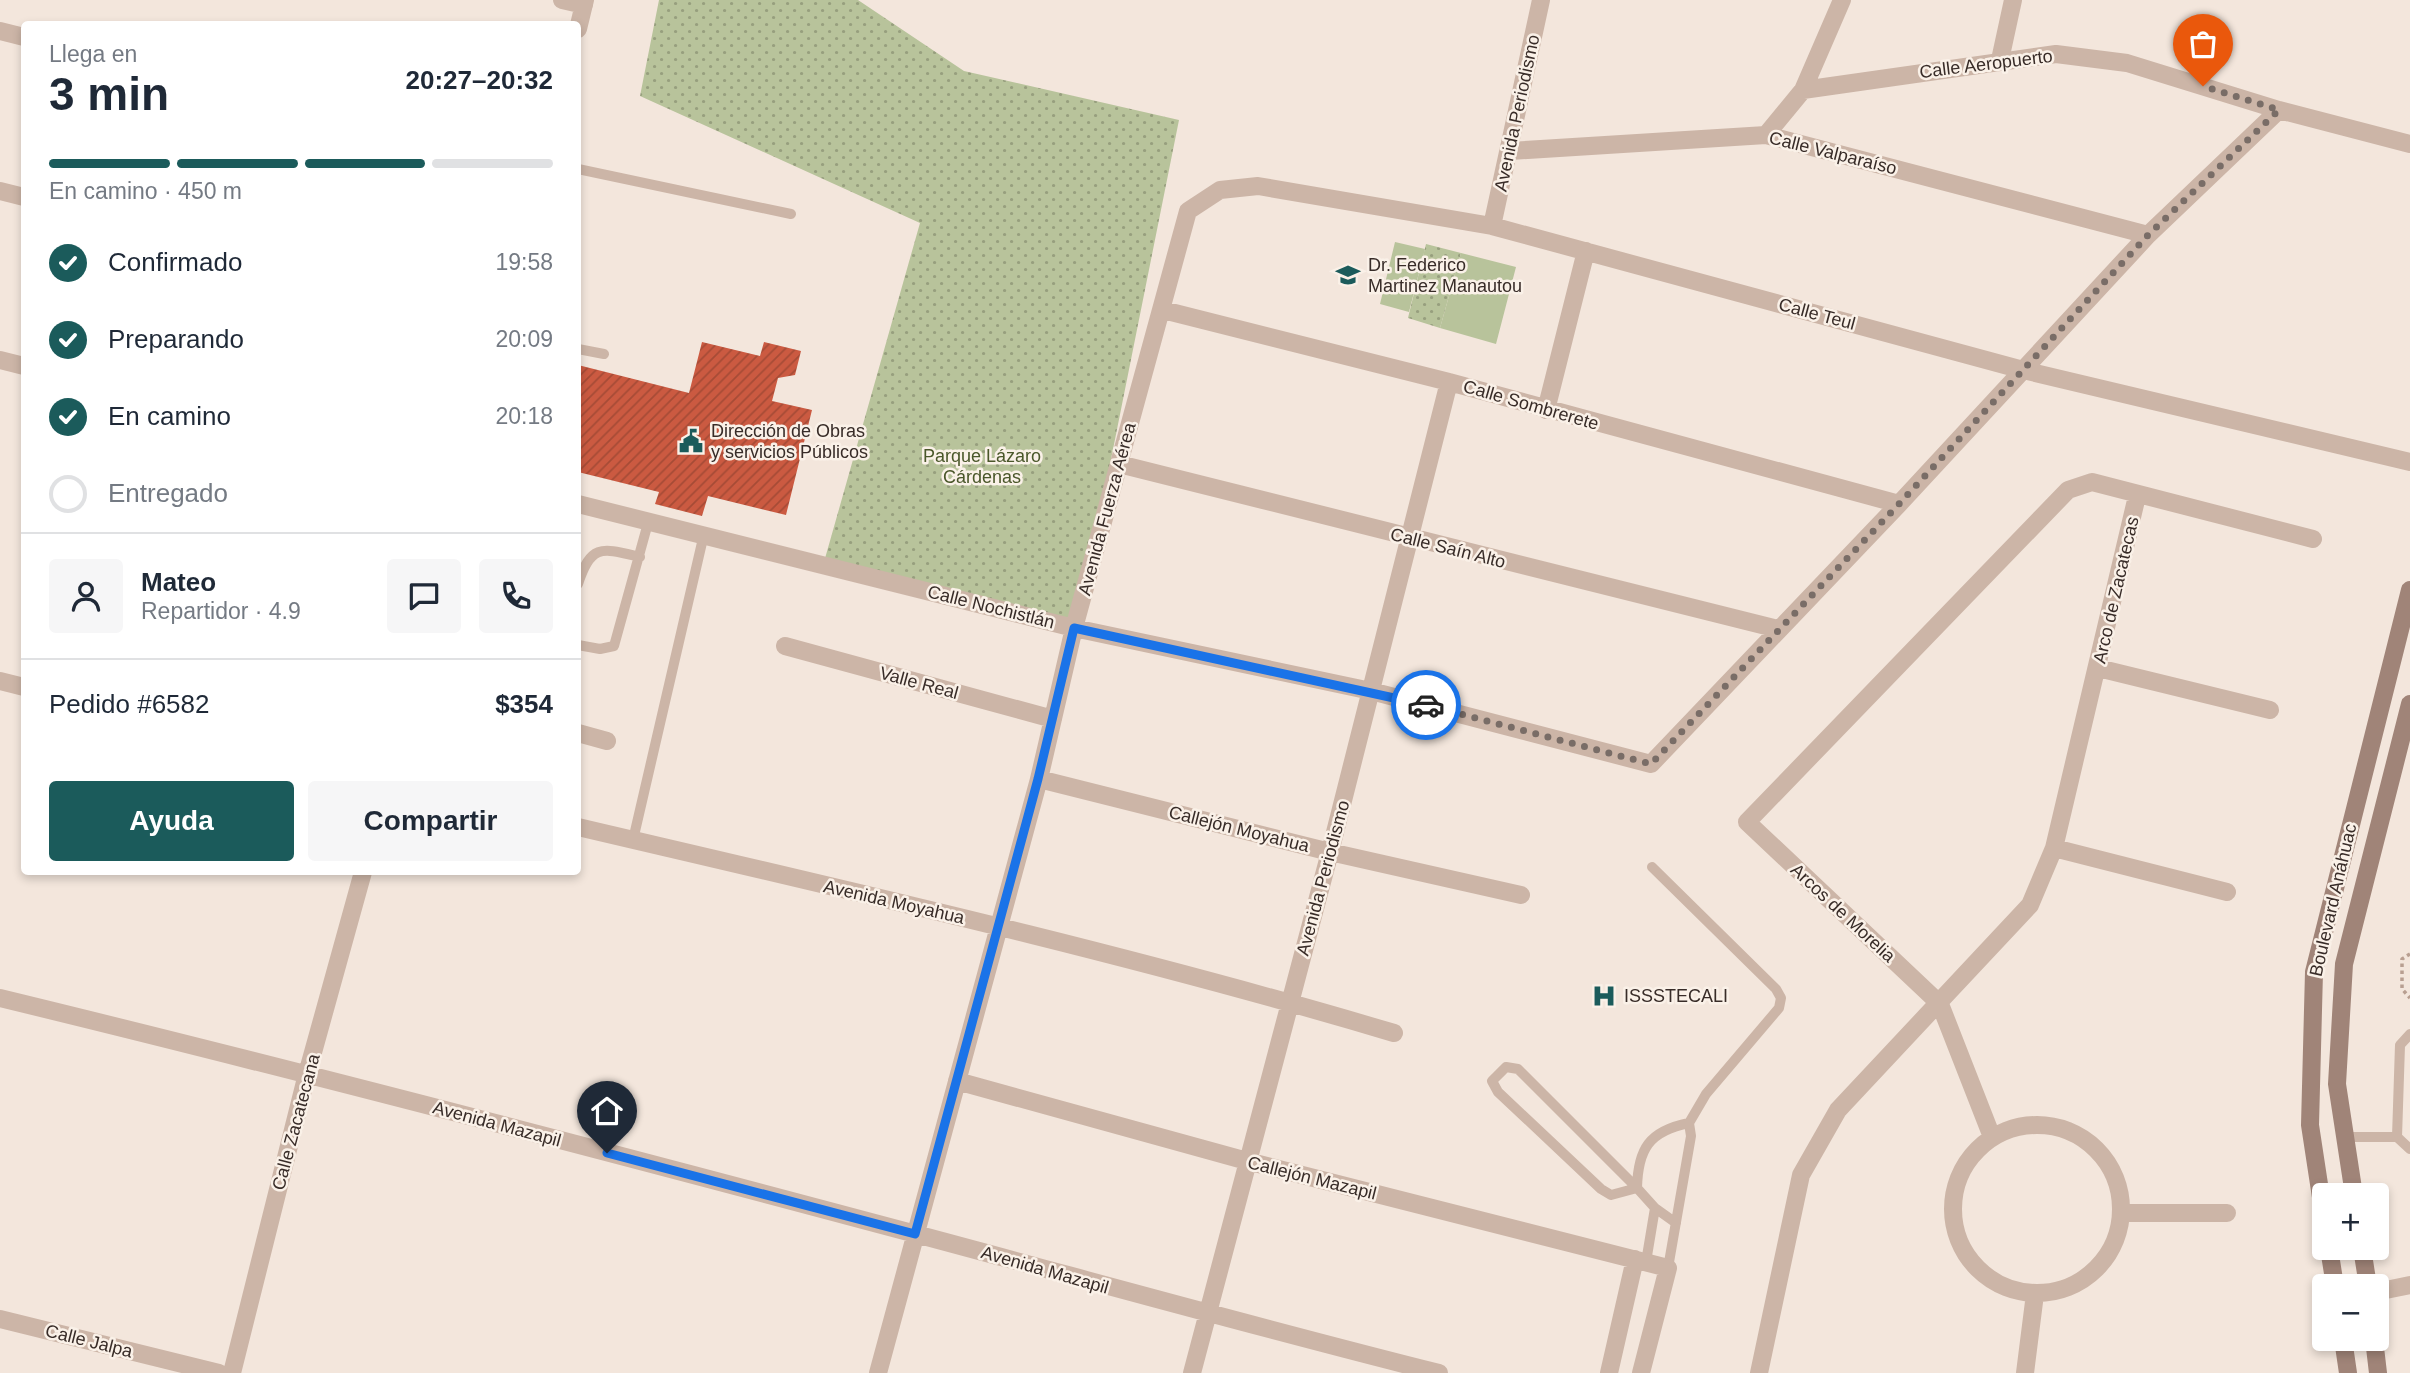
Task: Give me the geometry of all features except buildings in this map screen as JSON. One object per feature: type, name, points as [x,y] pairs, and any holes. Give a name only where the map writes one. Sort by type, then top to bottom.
[{"type":"main road","name":"Boulevard Anáhuac","points":[[2319,1183],[2310,1125],[2314,972],[2410,590]]},
{"type":"main road","name":"Boulevard Anáhuac","points":[[2352,1183],[2337,1084],[2344,964],[2410,704]]},
{"type":"main road","points":[[2345,1351],[2348,1373]]},
{"type":"main road","points":[[2375,1351],[2378,1373]]},
{"type":"street","points":[[562,0],[584,3],[580,21]]},
{"type":"street","name":"Avenida Periodismo","points":[[1492,226],[1541,0]]},
{"type":"street","points":[[1766,135],[1803,90],[1842,0]]},
{"type":"street","points":[[2000,60],[2013,0]]},
{"type":"street","points":[[0,31],[21,36]]},
{"type":"street","name":"Calle Aeropuerto","points":[[1803,90],[2056,54],[2127,63],[2279,110],[2410,144]]},
{"type":"street","points":[[1778,629],[1899,504],[2148,235],[2279,110]]},
{"type":"street","name":"Calle Valparaíso","points":[[1510,151],[1766,135],[2148,235]]},
{"type":"street","name":"Calle Teul","points":[[1220,190],[1258,186],[1492,226],[2023,370],[2410,462]]},
{"type":"street","name":"Avenida Fuerza Aérea","points":[[878,1373],[1038,779],[1074,628],[1188,211],[1220,190]]},
{"type":"street","points":[[0,191],[21,196]]},
{"type":"street","points":[[1546,410],[1587,251]]},
{"type":"street","name":"Calle Sombrerete","points":[[1163,310],[1449,382],[1899,504]]},
{"type":"street","points":[[0,360],[21,365]]},
{"type":"street","name":"Avenida Periodismo","points":[[1192,1373],[1330,852],[1449,382]]},
{"type":"street","name":"Calle Saín Alto","points":[[1119,464],[1409,539],[1778,629]]},
{"type":"street","name":"Arco de Zacatecas","points":[[1747,822],[2068,490],[2092,482],[2137,496],[2054,848],[2030,905],[1838,1110],[1801,1175],[1759,1373]]},
{"type":"street","points":[[2137,496],[2313,539]]},
{"type":"street","name":"Calle Nochistlán","points":[[581,505],[1074,628],[1371,691],[1651,764],[1778,629]]},
{"type":"street","name":"Valle Real","points":[[785,646],[1053,719]]},
{"type":"street","points":[[2098,668],[2270,710]]},
{"type":"street","points":[[0,681],[21,686]]},
{"type":"street","points":[[581,734],[607,741]]},
{"type":"street","name":"Callejón Moyahua","points":[[1038,779],[1330,852],[1521,895]]},
{"type":"street","name":"Arcos de Morelia","points":[[1747,822],[1940,1004]]},
{"type":"street","name":"Avenida Moyahua","points":[[581,828],[998,927],[1290,1002],[1394,1033]]},
{"type":"street","points":[[2054,848],[2227,892]]},
{"type":"street","name":"Calle Zacatecana","points":[[232,1373],[307,1074],[362,875]]},
{"type":"street","name":"Avenida Mazapil","points":[[0,998],[307,1074],[915,1234],[1207,1315],[1439,1373]]},
{"type":"street","points":[[1940,1004],[1992,1137]]},
{"type":"street","name":"Callejón Mazapil","points":[[957,1081],[1247,1161],[1668,1268]]},
{"type":"street","points":[[2043,1124],[2068,1130],[2091,1144],[2109,1163],[2119,1187],[2122,1213],[2117,1239],[2104,1262],[2085,1280],[2061,1291],[2035,1294],[2008,1290],[1984,1277],[1966,1257],[1955,1232],[1952,1205],[1957,1178],[1971,1155],[1992,1137],[2017,1127],[2043,1124]]},
{"type":"street","points":[[2122,1213],[2227,1213]]},
{"type":"street","points":[[1609,1373],[1641,1261]]},
{"type":"street","points":[[1641,1373],[1668,1268]]},
{"type":"street","points":[[2389,1289],[2410,1285]]},
{"type":"street","points":[[2025,1373],[2035,1294]]},
{"type":"street","name":"Calle Jalpa","points":[[0,1319],[219,1373]]},
{"type":"lane","points":[[581,170],[791,214]]},
{"type":"lane","points":[[581,350],[604,354]]},
{"type":"lane","points":[[581,646],[600,649],[614,646],[648,523]]},
{"type":"lane","points":[[633,840],[704,534]]},
{"type":"lane","points":[[581,574],[585,561],[594,552],[608,550],[640,557]]},
{"type":"lane","points":[[1652,867],[1776,989],[1781,998],[1779,1008],[1706,1094],[1689,1123],[1691,1136],[1668,1268]]},
{"type":"lane","points":[[2397,1137],[2400,1045],[2410,1034]]},
{"type":"lane","points":[[1637,1188],[1611,1195],[1601,1189],[1498,1092],[1492,1081],[1497,1073],[1506,1067],[1518,1069],[1637,1188],[1655,1208],[1676,1223]]},
{"type":"lane","points":[[1637,1188],[1638,1166],[1645,1148],[1665,1128],[1689,1123]]},
{"type":"lane","points":[[2346,1137],[2397,1137],[2410,1150]]},
{"type":"lane","points":[[1641,1261],[1655,1208]]},
{"type":"path","points":[[2410,954],[2402,959],[2402,989],[2410,999]]},
{"type":"green space","name":"Parque Lázaro Cárdenas","points":[[659,0],[858,0],[964,71],[1179,120],[1078,624],[824,562],[920,223],[640,96]]},
{"type":"green space","points":[[1395,242],[1425,249],[1409,312],[1380,304]]},
{"type":"green space","points":[[1426,244],[1461,253],[1440,328],[1408,318]]},
{"type":"green space","points":[[1461,253],[1516,267],[1496,344],[1440,328]]},
{"type":"way so far","points":[[1426,705],[1651,764],[1899,504],[2148,235],[2279,110],[2203,86]]},
{"type":"place","name":"Dr. Federico Martinez Manautou","points":[[1348,275]]},
{"type":"place","name":"Dirección de Obras y servicios Públicos","points":[[691,441]]},
{"type":"place","name":"ISSSTECALI","points":[[1604,996]]},
{"type":"route","points":[[607,1153],[915,1234],[1038,779],[1074,628],[1426,705]]}]
